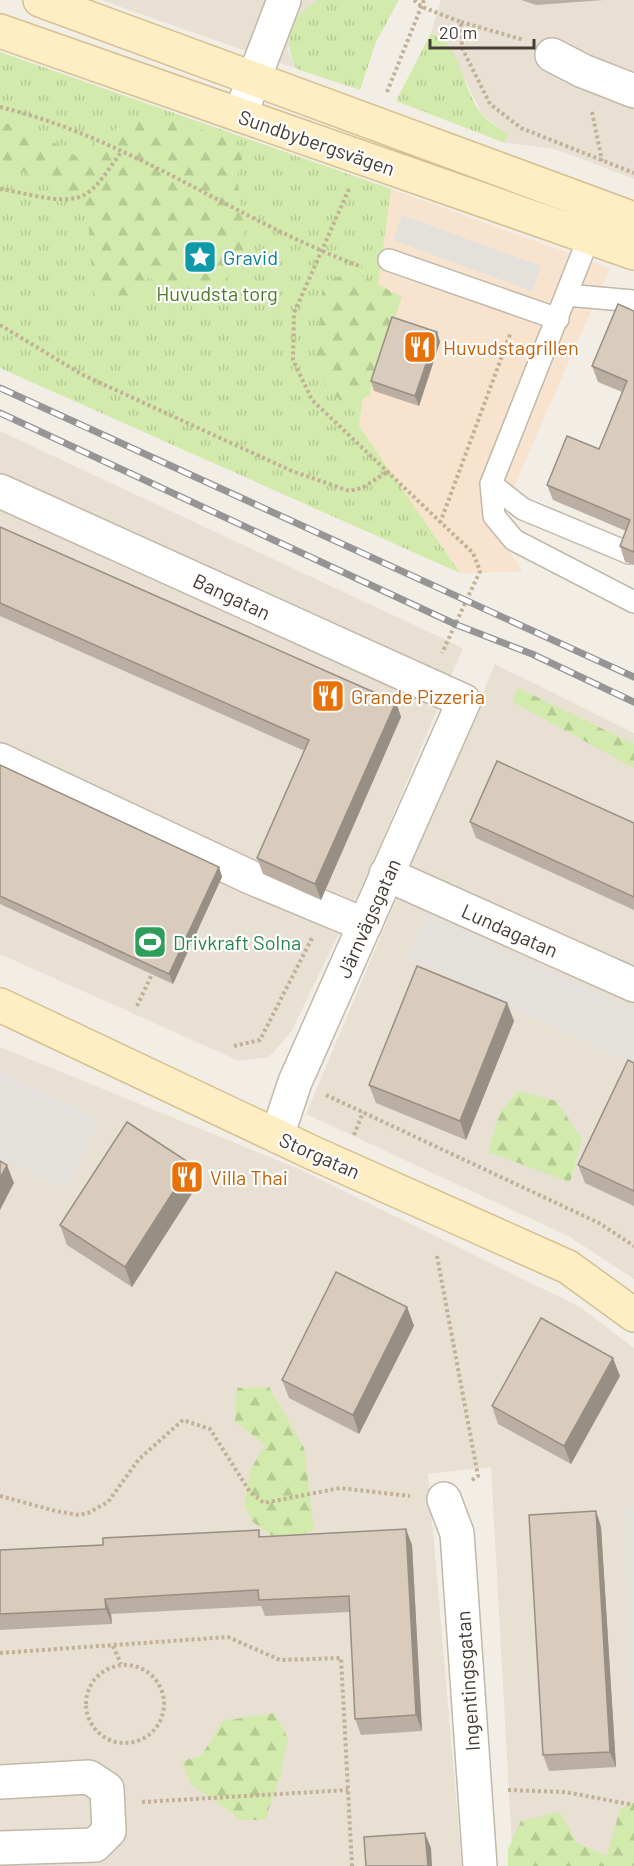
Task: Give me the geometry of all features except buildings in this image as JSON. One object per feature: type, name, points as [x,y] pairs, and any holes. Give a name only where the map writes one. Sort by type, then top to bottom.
[{"type":"main road","name":"Sundbybergsvägen","points":[[40,0],[255,77],[634,219]]},
{"type":"main road","name":"Sundbybergsvägen","points":[[0,31],[634,253]]},
{"type":"main road","name":"Storgatan","points":[[0,1005],[277,1136],[568,1267],[634,1315]]},
{"type":"street","points":[[240,116],[284,0]]},
{"type":"street","points":[[552,55],[583,71],[634,91]]},
{"type":"street","name":"Bangatan","points":[[0,490],[464,701]]},
{"type":"street","name":"Järnvägsgatan","points":[[277,1136],[295,1082],[464,701]]},
{"type":"street","points":[[0,760],[250,877],[365,925]]},
{"type":"street","name":"Lundagatan","points":[[386,874],[634,985]]},
{"type":"street","name":"Ingentingsgatan","points":[[444,1499],[457,1533],[480,1866]]},
{"type":"street","points":[[0,1782],[89,1777],[107,1789],[109,1831],[94,1845],[0,1848]]},
{"type":"lane","points":[[600,207],[590,238],[491,484],[494,516],[514,540],[634,602]]},
{"type":"lane","points":[[389,260],[558,319]]},
{"type":"lane","points":[[566,296],[634,301]]},
{"type":"lane","points":[[491,484],[523,509],[629,553]]},
{"type":"path","points":[[414,0],[422,7],[461,22],[521,38],[552,55]]},
{"type":"path","points":[[384,98],[424,0]]},
{"type":"path","points":[[461,22],[462,48],[490,104],[521,128],[634,173]]},
{"type":"path","points":[[583,71],[602,161]]},
{"type":"path","points":[[0,107],[45,118],[148,162],[320,252]]},
{"type":"path","points":[[0,189],[33,193],[61,201],[86,194],[122,151]]},
{"type":"path","points":[[352,183],[294,313],[293,360],[312,400],[473,553],[480,571],[457,625]]},
{"type":"path","points":[[440,523],[514,323]]},
{"type":"path","points":[[0,326],[83,375],[292,471],[349,491],[362,488],[387,472]]},
{"type":"path","points":[[234,1046],[260,1040],[326,909]]},
{"type":"path","points":[[137,1006],[152,974]]},
{"type":"path","points":[[295,1082],[502,1176],[599,1224],[634,1246]]},
{"type":"path","points":[[0,1496],[56,1511],[79,1515],[88,1513],[108,1502],[139,1459],[183,1420],[210,1430],[250,1492],[264,1503],[340,1488],[444,1499],[478,1476],[436,1256]]},
{"type":"path","points":[[0,1653],[228,1637],[280,1660],[340,1658],[352,1866]]},
{"type":"path","points":[[113,1646],[121,1664]]},
{"type":"path","points":[[121,1664],[146,1670],[162,1690],[164,1703],[162,1716],[156,1728],[147,1736],[122,1743],[110,1741],[99,1734],[90,1723],[85,1698],[90,1685],[98,1675],[121,1664]]},
{"type":"path","points":[[475,1791],[530,1789],[634,1805]]},
{"type":"path","points":[[108,1804],[348,1790]]},
{"type":"shaded area","points":[[101,0],[319,0],[309,6],[287,49],[297,69]]},
{"type":"shaded area","points":[[441,0],[634,0],[634,179],[555,149],[505,143],[508,134],[482,114],[450,49],[438,35],[431,33]]},
{"type":"shaded area","points":[[391,189],[610,268],[495,530],[523,572],[460,573],[359,426]]},
{"type":"shaded area","points":[[402,215],[541,266],[532,291],[393,240]]},
{"type":"shaded area","points":[[0,431],[463,648],[368,874],[291,1032],[269,1057],[239,1061],[0,954]]},
{"type":"shaded area","points":[[495,664],[634,733],[634,1279],[570,1237],[306,1114]]},
{"type":"shaded area","points":[[426,913],[634,1009],[634,1064],[408,958]]},
{"type":"shaded area","points":[[0,1047],[299,1169],[580,1307],[634,1348],[634,1866],[513,1866],[491,1467],[428,1474],[462,1866],[0,1866]]},
{"type":"shaded area","points":[[0,1071],[100,1119],[66,1189],[0,1157]]},
{"type":"shaded area","points":[[634,1508],[634,1737],[629,1737],[626,1509]]},
{"type":"green space","points":[[319,0],[399,0],[376,42],[360,90],[297,69],[289,47],[290,29],[300,14]]},
{"type":"green space","points":[[431,33],[449,47],[475,105],[491,122],[508,134],[505,143],[396,101]]},
{"type":"green space","name":"Huvudsta torg","points":[[0,52],[391,189],[359,426],[460,573],[0,368]]},
{"type":"green space","points":[[156,116],[217,134],[245,149],[237,176],[248,264],[178,309],[149,276],[135,301],[94,301],[88,215],[47,184],[0,163],[0,123],[27,126],[76,156],[123,124]]},
{"type":"green space","points":[[353,271],[402,297],[369,395],[348,407],[326,388],[316,356],[323,283]]},
{"type":"green space","points":[[518,688],[634,744],[634,768],[513,702]]},
{"type":"green space","points":[[518,1091],[556,1101],[582,1139],[570,1182],[488,1152],[499,1114]]},
{"type":"green space","points":[[269,1387],[304,1448],[314,1531],[276,1539],[253,1522],[244,1505],[251,1469],[265,1445],[235,1421],[237,1388]]},
{"type":"green space","points":[[274,1713],[288,1738],[280,1776],[265,1820],[241,1820],[191,1784],[182,1761],[201,1756],[223,1721]]},
{"type":"green space","points":[[634,1803],[634,1866],[508,1866],[508,1849],[521,1821],[560,1812],[577,1843],[607,1856],[620,1809]]},
{"type":"railway","points":[[0,388],[634,677]]},
{"type":"railway","points":[[0,413],[457,625],[532,654],[634,702]]},
{"type":"place","name":"Gravid","points":[[200,257]]},
{"type":"place","name":"Huvudstagrillen","points":[[420,347]]},
{"type":"place","name":"Grande Pizzeria","points":[[328,696]]},
{"type":"place","name":"Drivkraft Solna","points":[[150,942]]},
{"type":"place","name":"Villa Thai","points":[[187,1177]]}]
